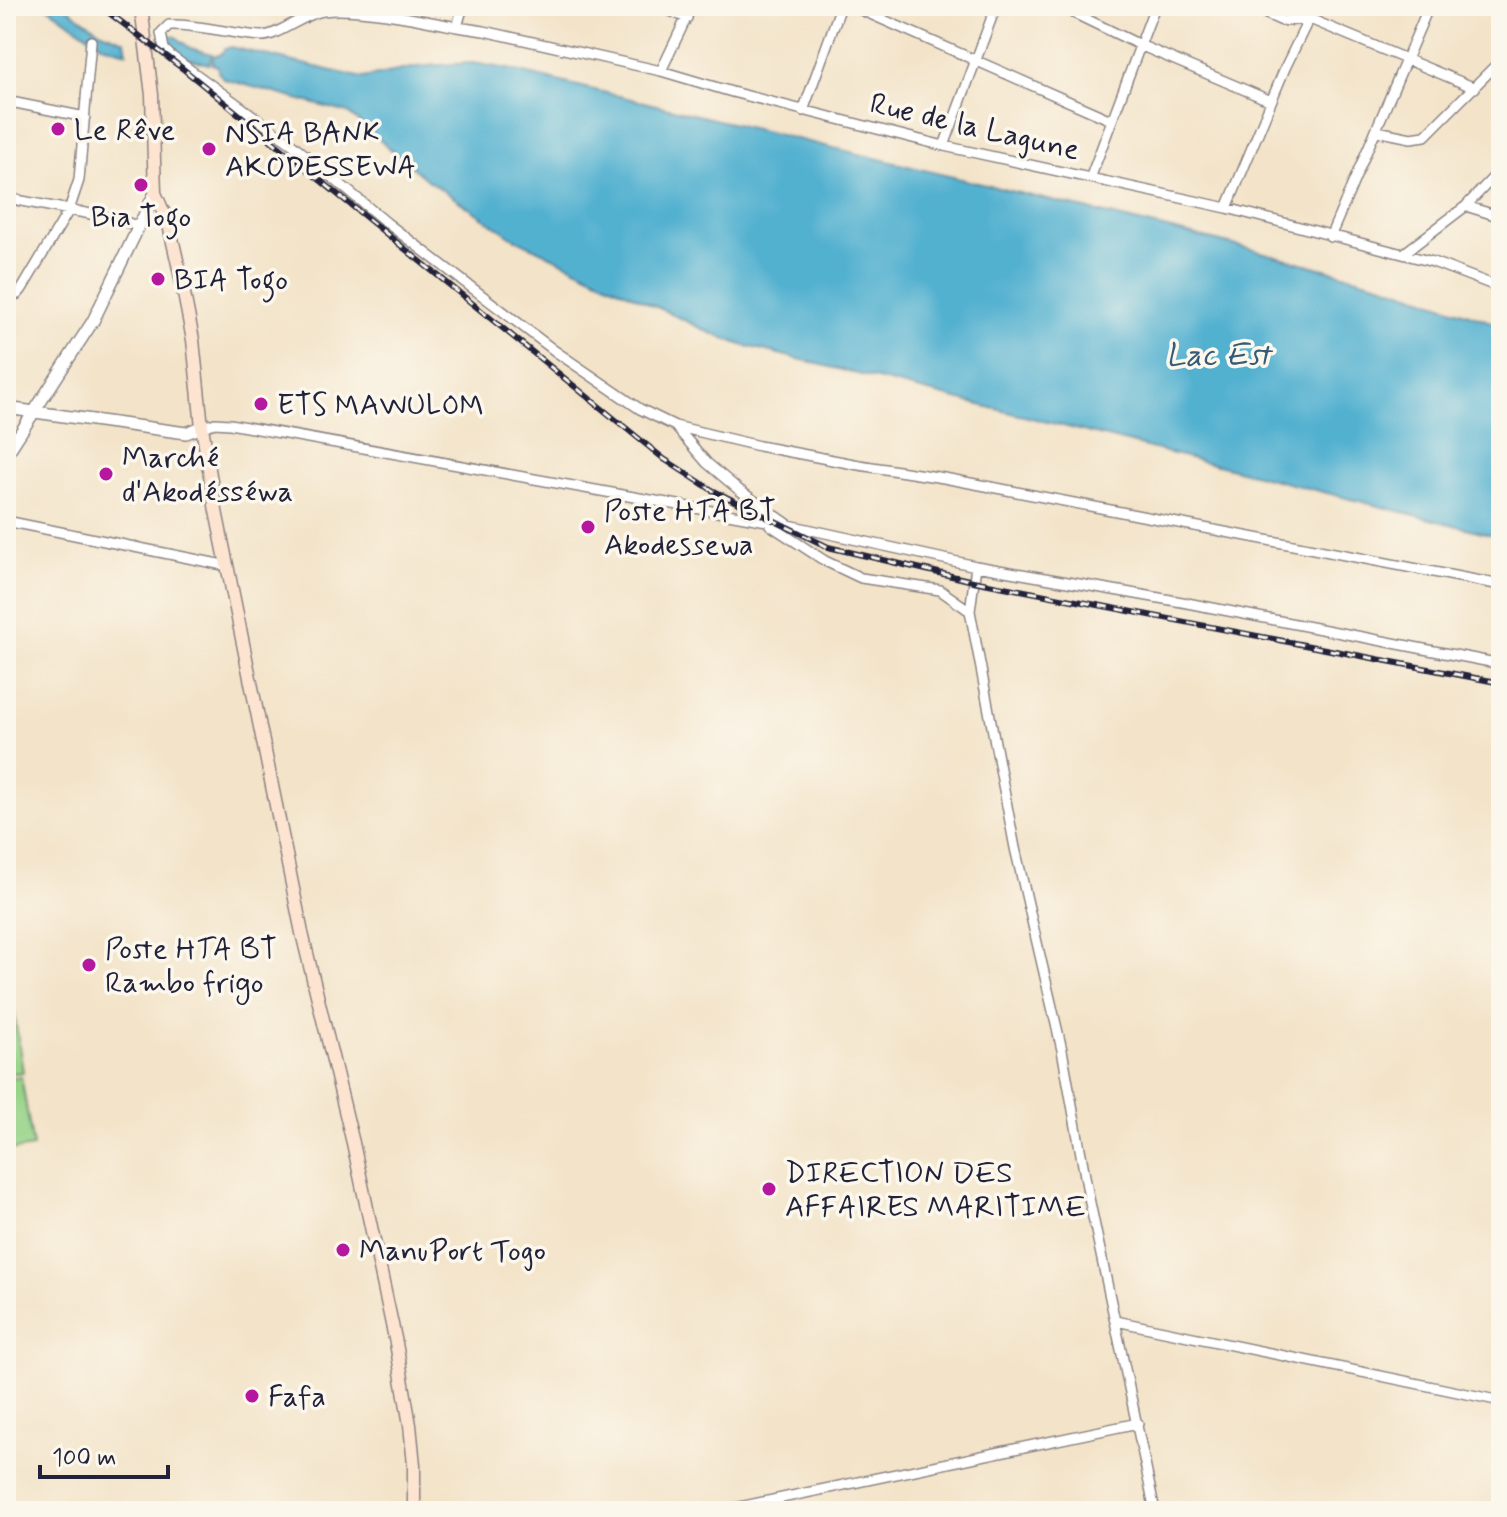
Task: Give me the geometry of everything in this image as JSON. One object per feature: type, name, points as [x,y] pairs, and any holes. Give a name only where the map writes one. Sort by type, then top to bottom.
[{"type":"main road","points":[[141,6],[148,45],[155,193],[169,225],[180,273],[195,353],[202,427],[302,933],[353,1143],[396,1343],[411,1438],[414,1511]]},
{"type":"street","points":[[457,27],[463,6]]},
{"type":"street","points":[[658,6],[687,18]]},
{"type":"street","points":[[661,71],[692,6]]},
{"type":"street","points":[[803,111],[841,6]]},
{"type":"street","points":[[852,6],[1111,120]]},
{"type":"street","points":[[944,146],[996,6]]},
{"type":"street","points":[[1059,6],[1142,46],[1271,101]]},
{"type":"street","points":[[1091,176],[1155,6]]},
{"type":"street","points":[[1249,6],[1282,21],[1310,19],[1475,88]]},
{"type":"street","points":[[1227,208],[1315,6]]},
{"type":"street","points":[[1330,237],[1429,6]]},
{"type":"street","name":"Rue de la Lagune","points":[[675,426],[627,401],[555,351],[387,223],[292,144],[164,49],[161,33],[169,25],[183,25],[264,36],[323,11],[393,16],[484,31],[661,71],[944,146],[1227,208],[1433,262],[1501,288]]},
{"type":"street","points":[[6,296],[18,294],[22,289],[69,210],[81,168],[91,41]]},
{"type":"street","points":[[1377,131],[1411,138],[1425,136],[1501,60]]},
{"type":"street","points":[[6,101],[85,117]]},
{"type":"street","points":[[1403,254],[1466,206],[1501,169]]},
{"type":"street","points":[[6,455],[35,414],[106,298],[155,193]]},
{"type":"street","points":[[6,198],[137,226]]},
{"type":"street","points":[[1466,206],[1501,217]]},
{"type":"street","points":[[6,408],[186,433],[215,423],[230,424],[789,525],[976,566],[1182,602],[1501,664]]},
{"type":"street","points":[[675,426],[707,463],[789,525]]},
{"type":"street","points":[[675,426],[773,448],[1501,585]]},
{"type":"street","points":[[6,521],[228,566]]},
{"type":"street","points":[[763,522],[835,567],[861,578],[940,590],[970,611]]},
{"type":"street","points":[[976,566],[970,611],[1015,848],[1062,1050],[1089,1198],[1155,1511]]},
{"type":"street","points":[[1116,1321],[1501,1401]]},
{"type":"street","points":[[720,1511],[1138,1423]]},
{"type":"green space","points":[[14,1012],[23,1072],[6,1074],[6,1013]]},
{"type":"green space","points":[[21,1076],[33,1147],[6,1151],[6,1079]]},
{"type":"water","points":[[46,6],[64,6],[100,31],[125,41],[127,52],[102,45]]},
{"type":"water","points":[[164,34],[176,37],[190,48],[212,54],[209,64],[185,58],[166,45]]},
{"type":"water","name":"Lac Est","points":[[231,47],[363,78],[417,67],[452,64],[473,63],[508,69],[1250,249],[1384,285],[1501,325],[1501,537],[739,344],[515,239],[426,179],[348,113],[224,79],[218,72],[218,66],[212,64],[214,55],[220,55]]},
{"type":"railway","points":[[100,6],[182,68],[664,459],[712,490],[828,547],[973,581],[1501,683]]},
{"type":"place","name":"Le Rêve","points":[[58,129]]},
{"type":"place","name":"NSIA BANK AKODESSEWA","points":[[209,149]]},
{"type":"place","name":"Bia Togo","points":[[141,185]]},
{"type":"place","name":"BIA Togo","points":[[158,279]]},
{"type":"place","name":"ETS MAWULOM","points":[[261,404]]},
{"type":"place","name":"Marché d'Akodésséwa","points":[[106,474]]},
{"type":"place","name":"Poste HTA BT Akodessewa","points":[[588,527]]},
{"type":"place","name":"Poste HTA BT Rambo frigo","points":[[89,965]]},
{"type":"place","name":"DIRECTION DES AFFAIRES MARITIME","points":[[769,1189]]},
{"type":"place","name":"ManuPort Togo","points":[[343,1250]]},
{"type":"place","name":"Fafa","points":[[252,1396]]}]
